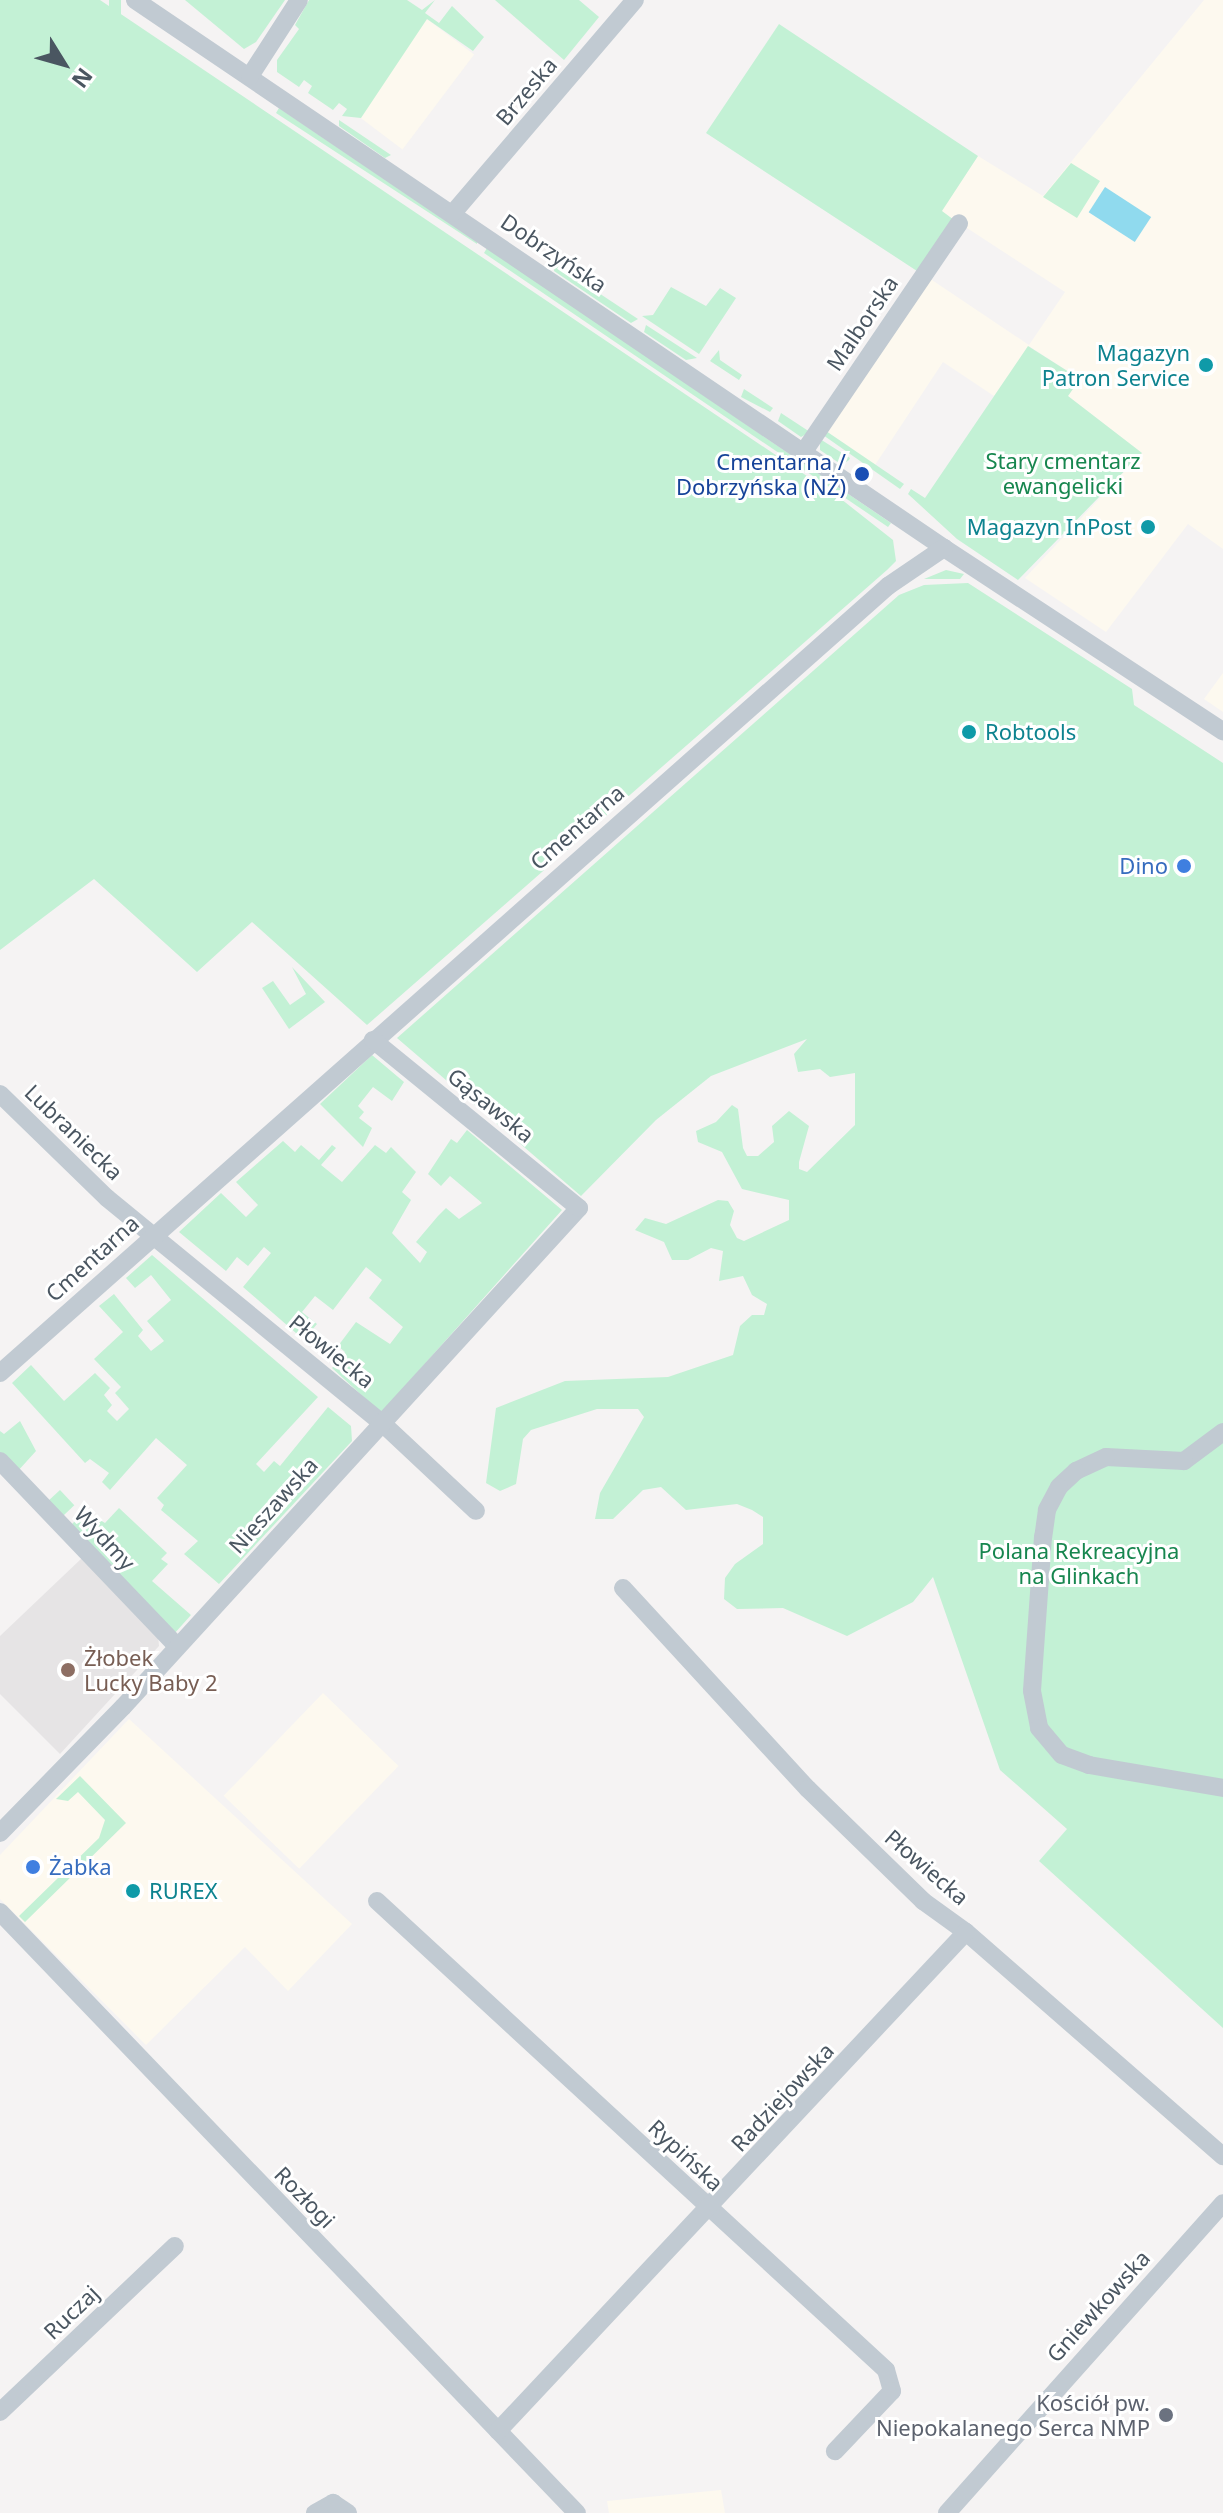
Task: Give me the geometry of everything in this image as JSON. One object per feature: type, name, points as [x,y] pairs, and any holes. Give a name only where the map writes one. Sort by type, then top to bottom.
[{"type":"street","name":"Dobrzyńska","points":[[135,0],[805,450],[944,548]]},
{"type":"street","points":[[250,76],[299,0]]},
{"type":"street","name":"Brzeska","points":[[453,213],[635,0]]},
{"type":"street","name":"Malborska","points":[[805,450],[959,223]]},
{"type":"street","points":[[944,548],[1223,731]]},
{"type":"street","name":"Cmentarna","points":[[0,1373],[888,586],[944,548]]},
{"type":"street","name":"Gąsawska","points":[[373,1040],[579,1208]]},
{"type":"street","name":"Lubraniecka","points":[[0,1094],[152,1236]]},
{"type":"street","name":"Nieszawska","points":[[0,1833],[177,1646],[579,1208]]},
{"type":"street","name":"Płowiecka","points":[[152,1236],[381,1422],[476,1511]]},
{"type":"street","points":[[1223,1432],[1184,1461],[1106,1457],[1076,1471],[1059,1487],[1047,1510],[1043,1537],[1032,1691],[1039,1728],[1062,1755],[1089,1765],[1223,1788]]},
{"type":"street","name":"Wydmy","points":[[0,1461],[177,1646]]},
{"type":"street","name":"Płowiecka","points":[[623,1588],[808,1789],[923,1901],[966,1932],[1223,2156]]},
{"type":"street","name":"Rypińska","points":[[377,1901],[892,2377],[887,2397],[835,2451]]},
{"type":"street","name":"Rozłogi","points":[[0,1912],[577,2513]]},
{"type":"street","name":"Radziejowska","points":[[498,2431],[710,2210],[966,1932]]},
{"type":"street","name":"Gniewkowska","points":[[947,2513],[1223,2203]]},
{"type":"street","name":"Ruczaj","points":[[0,2412],[175,2246]]},
{"type":"street","points":[[315,2513],[333,2503],[348,2513]]},
{"type":"shaded area","points":[[1204,0],[1223,0],[1223,549],[1188,524],[1106,632],[1025,578],[1142,453],[1068,396],[1080,379],[1029,346],[994,396],[943,362],[875,465],[826,431],[929,278],[1029,345],[1065,292],[941,211],[978,156],[1043,196]]},
{"type":"shaded area","points":[[427,19],[474,55],[403,150],[355,114]]},
{"type":"shaded area","points":[[1223,673],[1223,712],[1204,699]]},
{"type":"shaded area","name":"Żłobek Lucky Baby 2","points":[[82,1558],[158,1635],[159,1646],[60,1754],[0,1694],[0,1636]]},
{"type":"shaded area","points":[[323,1693],[399,1766],[299,1869],[224,1796]]},
{"type":"shaded area","name":"RUREX","points":[[129,1719],[352,1924],[288,1991],[245,1947],[146,2045],[0,1899],[0,1855]]},
{"type":"shaded area","points":[[721,2490],[725,2513],[609,2513],[607,2501]]},
{"type":"green space","points":[[0,0],[100,0],[841,499],[893,540],[896,561],[887,570],[367,1025],[252,922],[197,972],[94,879],[0,950]]},
{"type":"green space","points":[[109,0],[121,0],[121,189],[109,189]]},
{"type":"green space","points":[[185,0],[285,0],[256,42],[244,49]]},
{"type":"green space","points":[[309,0],[407,0],[422,10],[435,0],[425,13],[439,23],[452,6],[484,37],[473,51],[427,19],[361,118],[342,116],[347,109],[339,103],[333,110],[308,93],[312,86],[304,80],[299,87],[277,72],[277,60],[299,29],[295,25]]},
{"type":"green space","points":[[495,0],[579,0],[599,17],[564,60]]},
{"type":"green space","points":[[779,24],[978,156],[942,211],[954,220],[917,271],[706,133]]},
{"type":"green space","points":[[279,108],[477,242],[477,244],[276,113]]},
{"type":"green space","points":[[339,120],[391,155],[385,158],[339,126]]},
{"type":"green space","points":[[1071,163],[1100,181],[1077,218],[1043,197]]},
{"type":"green space","points":[[487,248],[891,523],[888,527],[484,253]]},
{"type":"green space","points":[[555,264],[638,319],[631,323],[554,271]]},
{"type":"green space","points":[[671,287],[706,306],[720,288],[736,298],[699,354],[642,316],[653,315]]},
{"type":"green space","points":[[646,325],[697,358],[686,360],[644,332]]},
{"type":"green space","name":"Stary cmentarz ewangelicki","points":[[1028,346],[1080,379],[1068,396],[1142,453],[1018,580],[957,539],[908,494],[911,489],[925,498]]},
{"type":"green space","points":[[719,350],[720,360],[742,375],[739,380],[710,361]]},
{"type":"green space","points":[[744,389],[773,408],[770,412],[741,397]]},
{"type":"green space","points":[[781,413],[810,432],[801,437],[778,421]]},
{"type":"green space","points":[[826,431],[904,484],[900,489],[823,435]]},
{"type":"green space","points":[[820,439],[849,460],[842,465],[820,450]]},
{"type":"green space","points":[[946,570],[964,574],[960,579],[924,579]]},
{"type":"green space","name":"Polana Rekreacyjna na Glinkach","points":[[968,583],[1132,689],[1134,705],[1223,763],[1223,2028],[1039,1861],[1067,1829],[1000,1770],[933,1577],[913,1602],[847,1636],[783,1608],[737,1609],[724,1599],[725,1578],[735,1564],[763,1544],[763,1517],[752,1510],[737,1504],[686,1510],[661,1487],[643,1490],[613,1519],[595,1519],[600,1493],[644,1417],[638,1409],[597,1409],[531,1430],[523,1439],[516,1484],[500,1491],[486,1483],[496,1408],[565,1381],[668,1377],[733,1355],[740,1326],[752,1315],[764,1315],[767,1304],[752,1295],[743,1276],[719,1281],[723,1251],[711,1248],[688,1260],[672,1260],[664,1242],[635,1230],[645,1218],[666,1224],[718,1200],[728,1201],[734,1211],[730,1225],[737,1238],[744,1241],[789,1220],[789,1200],[742,1189],[722,1152],[698,1142],[696,1131],[716,1122],[732,1105],[738,1109],[743,1148],[747,1156],[758,1156],[774,1142],[772,1126],[789,1111],[809,1126],[799,1162],[799,1169],[807,1172],[855,1125],[855,1073],[830,1077],[820,1069],[798,1072],[794,1054],[807,1039],[711,1076],[656,1120],[581,1196],[397,1038],[899,595],[924,585]]},
{"type":"green space","points":[[292,967],[325,1002],[289,1029],[262,988],[273,981],[290,1005],[306,994]]},
{"type":"green space","points":[[372,1055],[404,1082],[392,1101],[373,1087],[358,1106],[364,1112],[359,1118],[372,1128],[363,1147],[320,1104]]},
{"type":"green space","points":[[467,1130],[562,1210],[381,1413],[332,1368],[345,1352],[338,1346],[356,1322],[390,1344],[403,1327],[369,1298],[382,1280],[366,1267],[333,1310],[315,1296],[302,1312],[317,1324],[304,1340],[243,1287],[271,1253],[264,1247],[248,1266],[237,1257],[226,1271],[179,1232],[221,1193],[246,1217],[258,1205],[236,1182],[283,1141],[295,1152],[301,1145],[319,1160],[332,1145],[336,1148],[321,1165],[342,1182],[375,1145],[386,1153],[391,1147],[416,1172],[402,1192],[411,1200],[392,1233],[420,1263],[427,1252],[416,1242],[446,1208],[459,1219],[482,1203],[450,1176],[441,1186],[428,1174],[451,1139],[457,1143]]},
{"type":"green space","points":[[152,1255],[318,1397],[256,1464],[264,1472],[274,1461],[280,1466],[328,1407],[351,1426],[352,1441],[219,1584],[184,1554],[198,1541],[161,1510],[164,1505],[157,1498],[187,1465],[156,1438],[110,1490],[102,1482],[109,1473],[90,1459],[85,1463],[12,1383],[31,1365],[64,1401],[95,1373],[110,1388],[104,1395],[112,1405],[107,1411],[117,1421],[129,1409],[115,1393],[121,1387],[94,1359],[123,1332],[99,1306],[114,1294],[143,1330],[138,1336],[151,1351],[164,1341],[147,1321],[171,1300],[151,1275],[135,1288],[126,1278]]},
{"type":"green space","points":[[20,1421],[36,1451],[17,1472],[0,1452],[0,1431],[4,1434]]},
{"type":"green space","points":[[60,1490],[74,1505],[62,1517],[48,1502]]},
{"type":"green space","points":[[119,1508],[167,1553],[161,1559],[168,1564],[152,1581],[191,1615],[174,1634],[71,1525],[85,1511],[105,1523]]},
{"type":"green space","points":[[80,1776],[126,1823],[25,1922],[19,1916],[99,1838],[105,1820],[78,1792],[68,1801],[56,1799]]},
{"type":"water","points":[[1105,187],[1151,217],[1135,242],[1089,212]]},
{"type":"place","name":"Magazyn Patron Service","points":[[1206,365]]},
{"type":"place","name":"Cmentarna / Dobrzyńska (NŻ)","points":[[862,474]]},
{"type":"place","name":"Magazyn InPost","points":[[1148,527]]},
{"type":"place","name":"Robtools","points":[[969,732]]},
{"type":"place","name":"Dino","points":[[1184,866]]},
{"type":"place","name":"Żłobek Lucky Baby 2","points":[[68,1670]]},
{"type":"place","name":"Żabka","points":[[33,1867]]},
{"type":"place","name":"RUREX","points":[[133,1891]]},
{"type":"place","name":"Kościół pw. Niepokalanego Serca NMP","points":[[1166,2415]]}]
